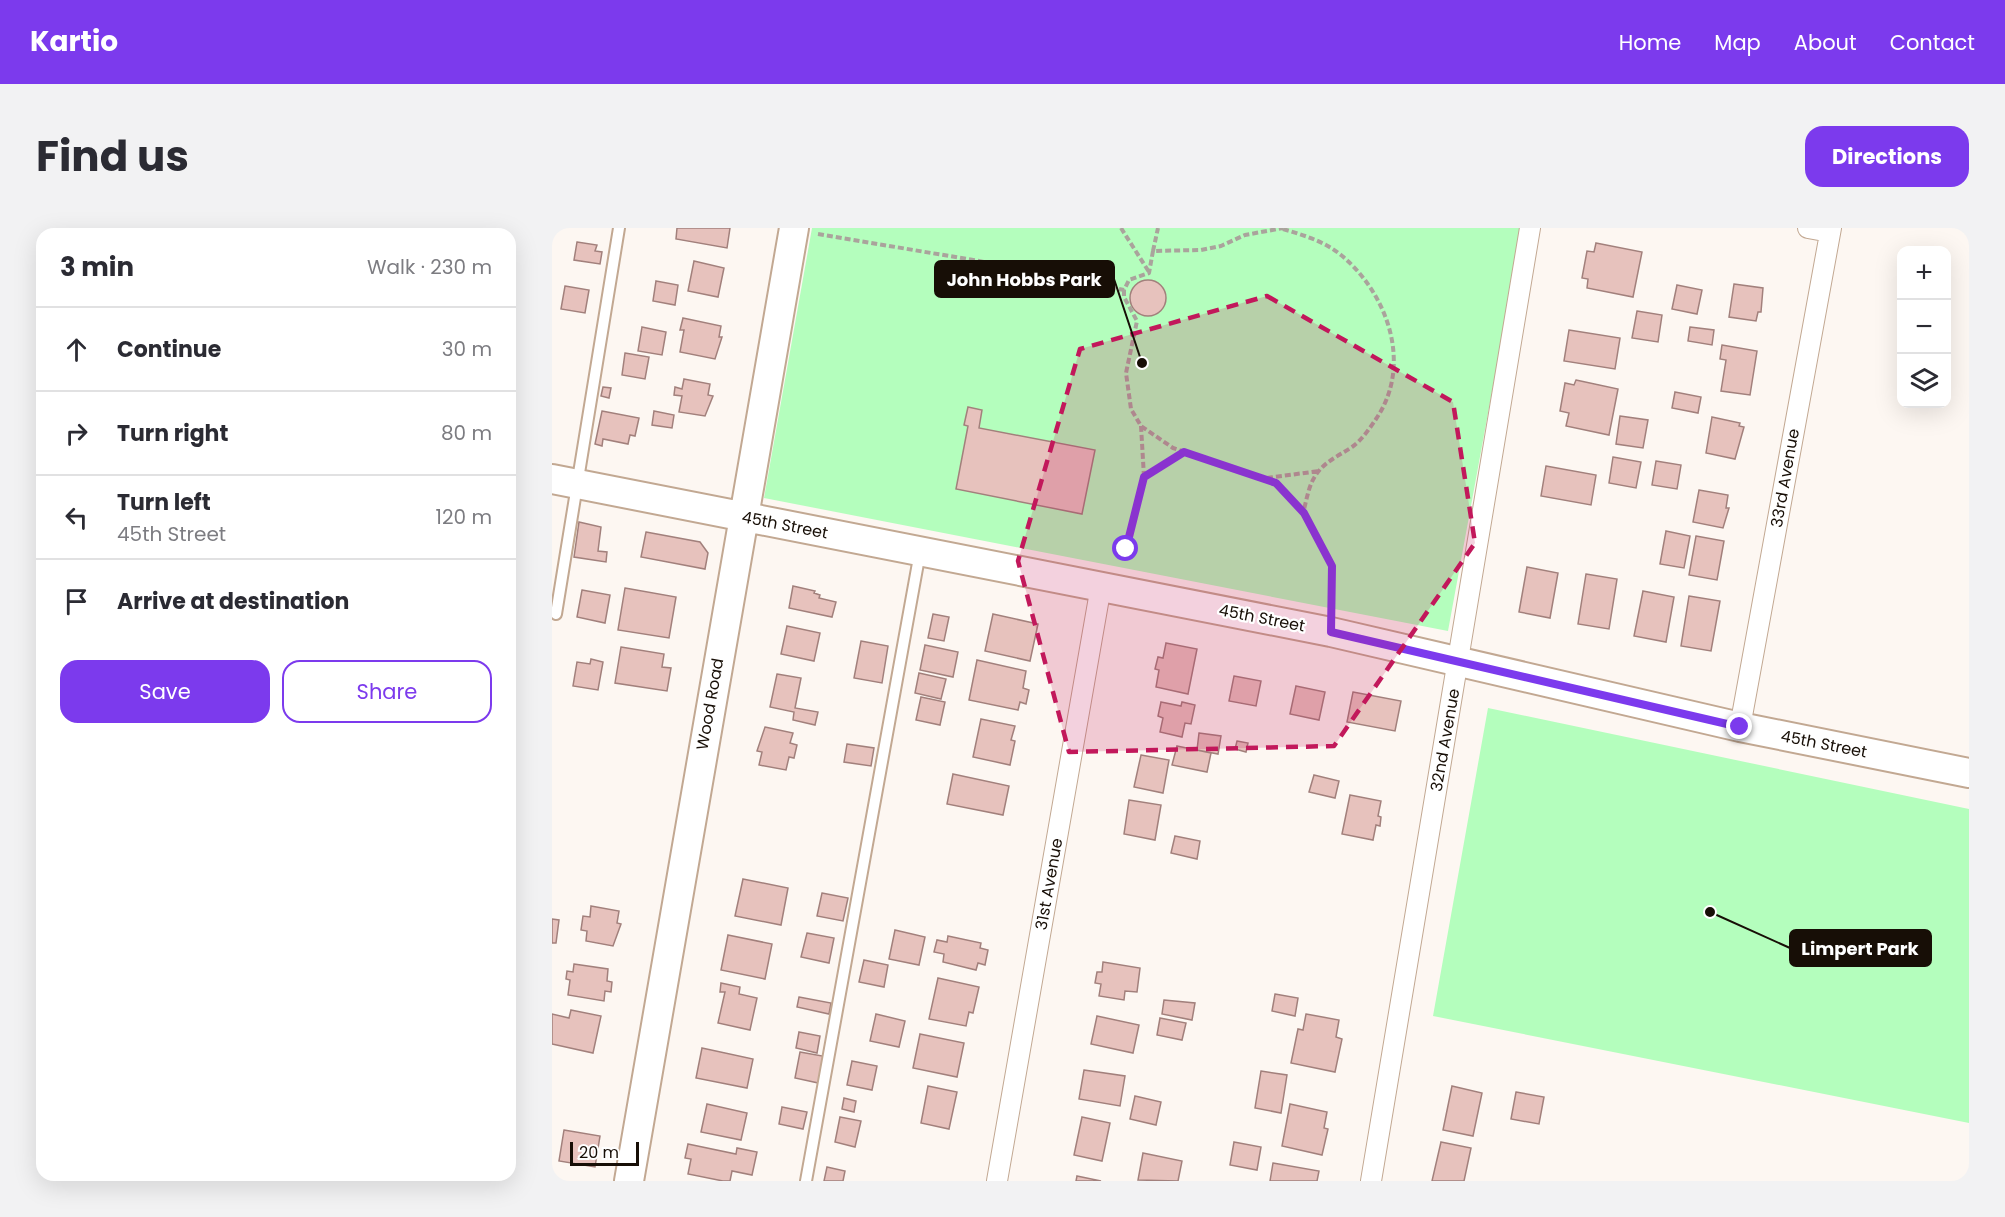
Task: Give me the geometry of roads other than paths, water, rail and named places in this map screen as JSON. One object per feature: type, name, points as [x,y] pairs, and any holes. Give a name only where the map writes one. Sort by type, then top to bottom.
[{"type":"street","name":"32nd Avenue","points":[[1371,1181],[1530,228]]},
{"type":"street","points":[[1808,228],[1830,230]]},
{"type":"street","name":"Wood Road","points":[[629,1181],[742,517],[794,229]]},
{"type":"street","name":"33rd Avenue","points":[[1740,727],[1830,230]]},
{"type":"street","name":"45th Street","points":[[564,481],[1331,632],[1740,727],[1969,772]]},
{"type":"street","name":"31st Avenue","points":[[997,1181],[1101,586]]},
{"type":"lane","points":[[556,614],[564,481],[619,228]]},
{"type":"lane","points":[[806,1181],[920,552]]},
{"type":"place","name":"John Hobbs Park","points":[[1142,363]]},
{"type":"place","name":"Limpert Park","points":[[1710,912]]}]
